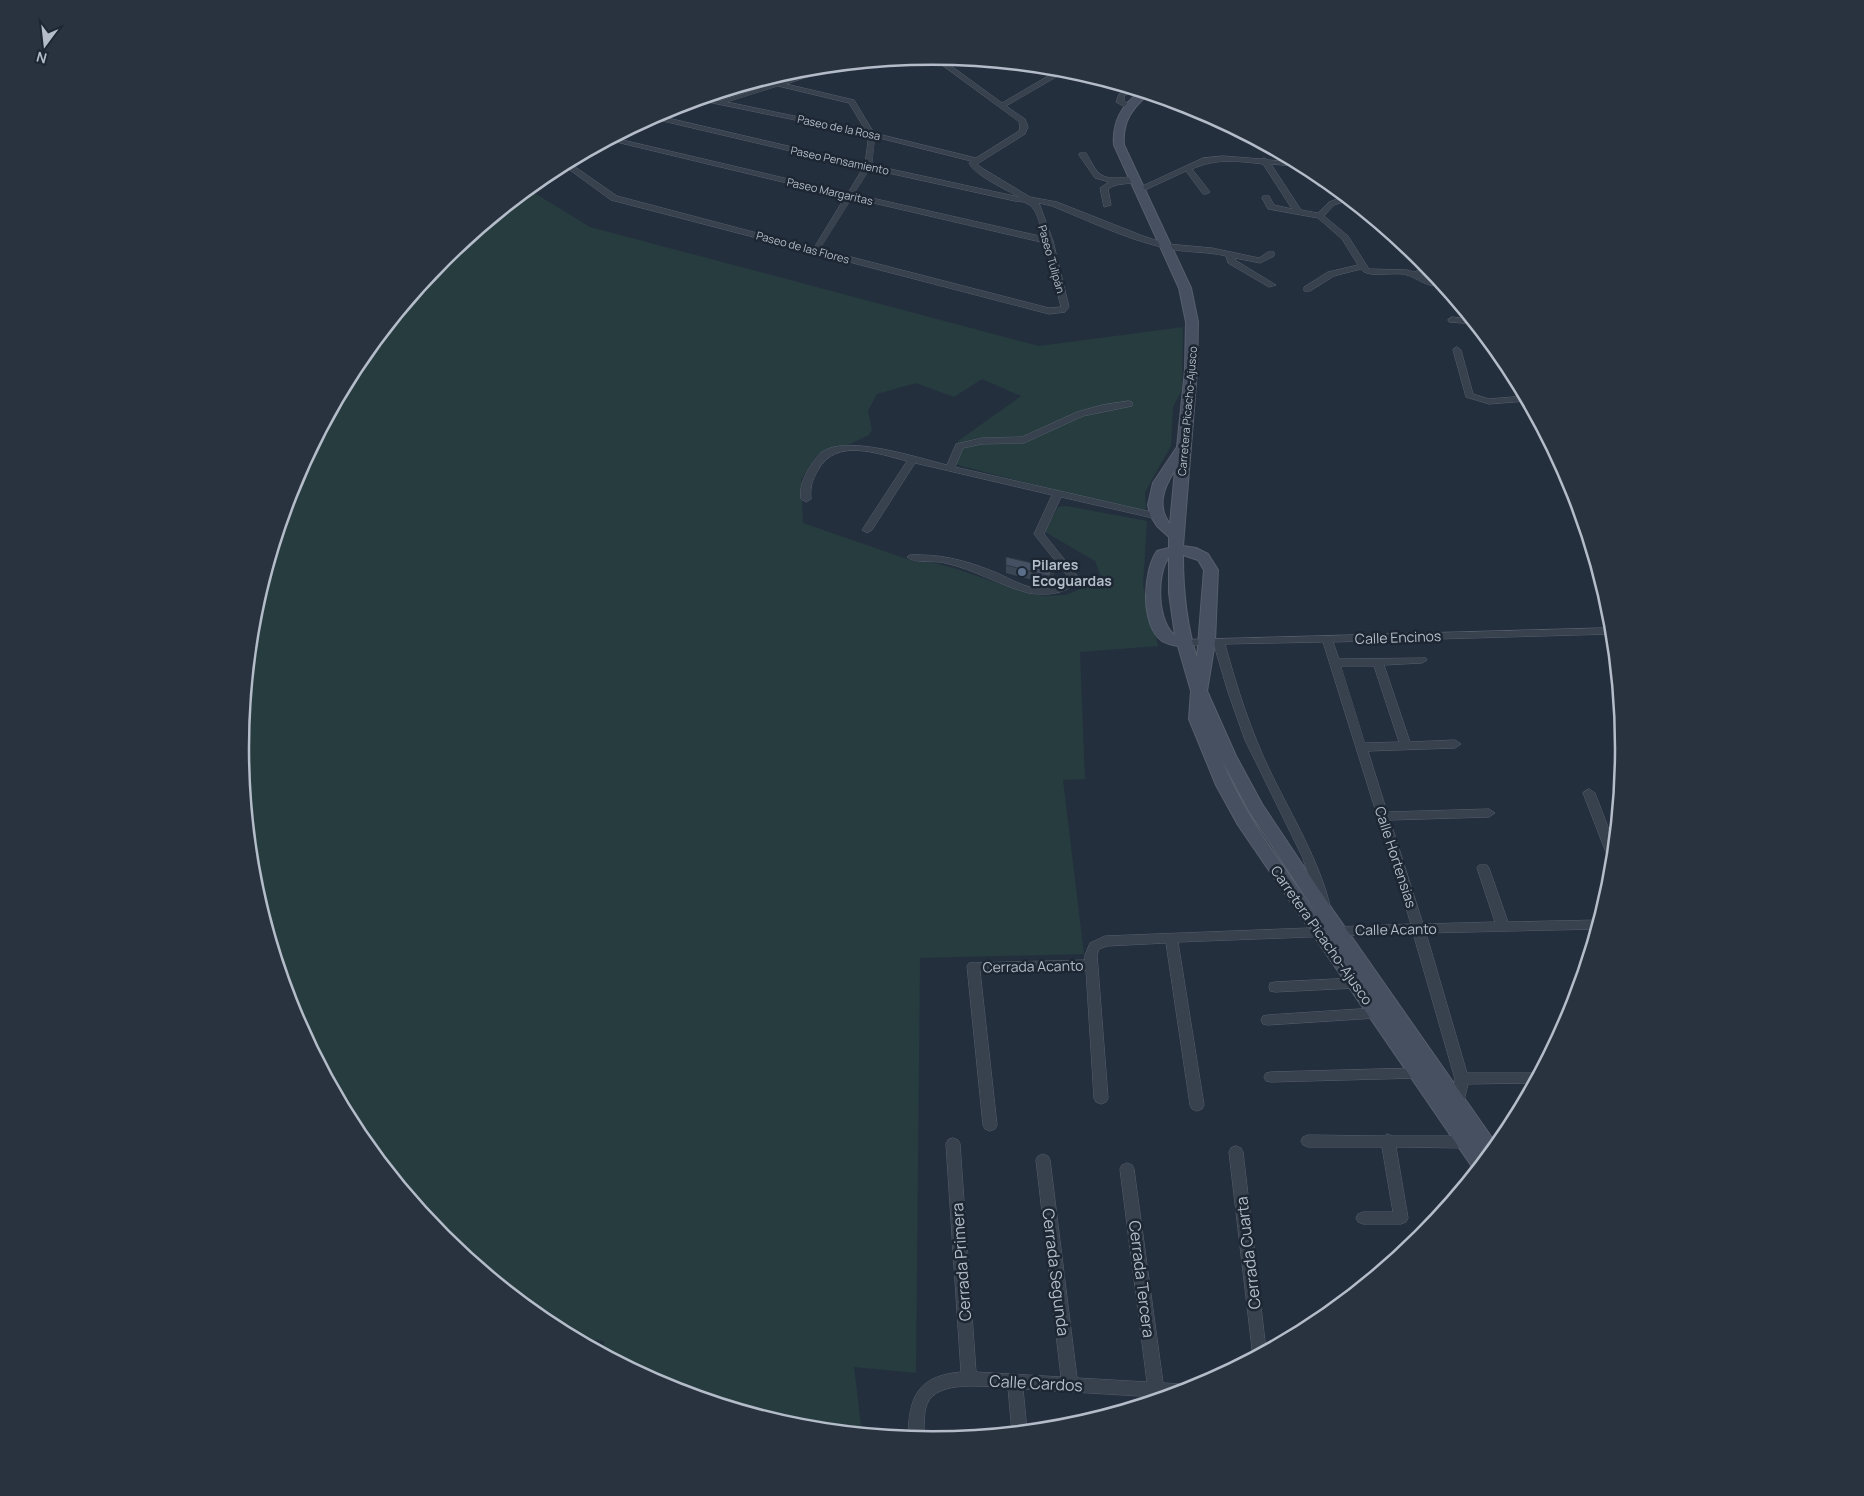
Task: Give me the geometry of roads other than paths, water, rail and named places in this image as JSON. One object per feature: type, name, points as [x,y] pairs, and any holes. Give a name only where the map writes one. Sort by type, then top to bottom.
[{"type":"main road","name":"Carretera Picacho-Ajusco","points":[[1140,97],[1129,107],[1119,125],[1117,135],[1119,146],[1167,246],[1184,288],[1192,322],[1191,370],[1176,543],[1176,593],[1184,642],[1199,691],[1197,718],[1224,785],[1244,821],[1327,925],[1487,1146]]},
{"type":"main road","points":[[1184,448],[1170,467],[1155,498],[1154,506],[1160,522],[1176,543],[1208,560],[1211,570],[1213,642],[1199,691]]},
{"type":"main road","points":[[1176,543],[1162,554],[1156,564],[1152,591],[1154,608],[1164,635],[1174,641],[1184,642]]},
{"type":"main road","name":"Carretera Picacho-Ajusco","points":[[1327,925],[1356,983],[1477,1160]]},
{"type":"street","points":[[946,65],[1003,105],[1022,121],[1024,127],[1022,132],[1011,140],[976,160],[973,163],[979,170],[1028,198],[1054,204],[1140,238],[1167,246],[1230,253],[1260,261],[1271,254]]},
{"type":"street","points":[[1003,105],[1053,76]]},
{"type":"street","points":[[722,102],[788,81]]},
{"type":"street","points":[[776,84],[852,100],[871,134],[872,142],[868,166],[816,250]]},
{"type":"street","points":[[1125,93],[1121,95],[1120,102],[1129,107]]},
{"type":"street","name":"Paseo de la Rosa","points":[[714,100],[871,134],[976,160]]},
{"type":"street","name":"Paseo Pensamiento","points":[[665,120],[1015,198],[1028,198]]},
{"type":"street","name":"Paseo Margaritas","points":[[619,141],[1048,241]]},
{"type":"street","points":[[1083,154],[1098,176],[1138,185],[1188,169],[1206,160],[1223,158],[1284,163]]},
{"type":"street","points":[[1264,160],[1298,212]]},
{"type":"street","name":"Paseo de las Flores","points":[[572,168],[614,198],[1050,311]]},
{"type":"street","points":[[1188,169],[1206,192]]},
{"type":"street","points":[[1107,205],[1104,188],[1115,181]]},
{"type":"street","name":"Paseo Tulipán","points":[[1028,198],[1036,205],[1065,304],[1062,310],[1050,311]]},
{"type":"street","points":[[1266,198],[1271,207],[1320,216],[1345,238],[1366,271],[1407,272],[1431,282]]},
{"type":"street","points":[[1320,216],[1324,208],[1329,204],[1340,200]]},
{"type":"street","points":[[1230,253],[1232,261],[1272,285]]},
{"type":"street","points":[[1307,289],[1330,274],[1363,266]]},
{"type":"street","points":[[1413,274],[1421,272]]},
{"type":"street","points":[[1452,320],[1465,321]]},
{"type":"street","points":[[1457,350],[1469,395],[1484,401],[1518,399]]},
{"type":"street","points":[[950,468],[959,446],[982,441],[1024,440],[1080,414],[1129,404]]},
{"type":"street","points":[[806,499],[804,485],[817,463],[826,453],[839,449],[858,447],[1157,516]]},
{"type":"street","points":[[867,530],[913,459]]},
{"type":"street","points":[[912,557],[919,559],[935,558],[983,571],[1000,580],[1032,590],[1051,592],[1064,588],[1075,579],[1039,534],[1057,494]]},
{"type":"street","name":"Calle Encinos","points":[[1184,642],[1605,631]]},
{"type":"street","name":"Calle Hortensias","points":[[1327,639],[1418,928],[1462,1080],[1457,1105]]},
{"type":"street","points":[[1213,642],[1264,771],[1321,885],[1327,925]]},
{"type":"street","points":[[1335,663],[1422,660]]},
{"type":"street","points":[[1378,662],[1406,745]]},
{"type":"street","points":[[1361,747],[1455,744]]},
{"type":"street","points":[[1589,793],[1608,842]]},
{"type":"street","points":[[1382,816],[1488,813]]},
{"type":"street","points":[[1483,868],[1503,926]]},
{"type":"street","name":"Calle Acanto","points":[[1092,965],[1091,955],[1094,946],[1105,941],[1327,925],[1418,928],[1592,924]]},
{"type":"street","points":[[1171,937],[1197,1105]]},
{"type":"street","points":[[1092,965],[1101,1098]]},
{"type":"street","name":"Cerrada Acanto","points":[[990,1125],[973,966],[1092,965]]},
{"type":"street","points":[[1275,987],[1356,983]]},
{"type":"street","points":[[1268,1020],[1376,1013]]},
{"type":"street","points":[[1271,1077],[1418,1073]]},
{"type":"street","points":[[1462,1080],[1530,1078]]},
{"type":"street","points":[[1363,1218],[1401,1218],[1388,1140]]},
{"type":"street","points":[[1308,1141],[1388,1140],[1465,1142]]},
{"type":"street","name":"Cerrada Primera","points":[[953,1144],[969,1379]]},
{"type":"street","name":"Cerrada Cuarta","points":[[1236,1152],[1258,1347]]},
{"type":"street","name":"Cerrada Segunda","points":[[1042,1160],[1070,1385]]},
{"type":"street","name":"Cerrada Tercera","points":[[1127,1168],[1156,1390]]},
{"type":"street","name":"Calle Cardos","points":[[916,1430],[918,1408],[924,1394],[932,1385],[946,1380],[969,1379],[1164,1390]]},
{"type":"street","points":[[1015,1382],[1019,1425]]},
{"type":"place","name":"Pilares Ecoguardas","points":[[1022,572]]}]
